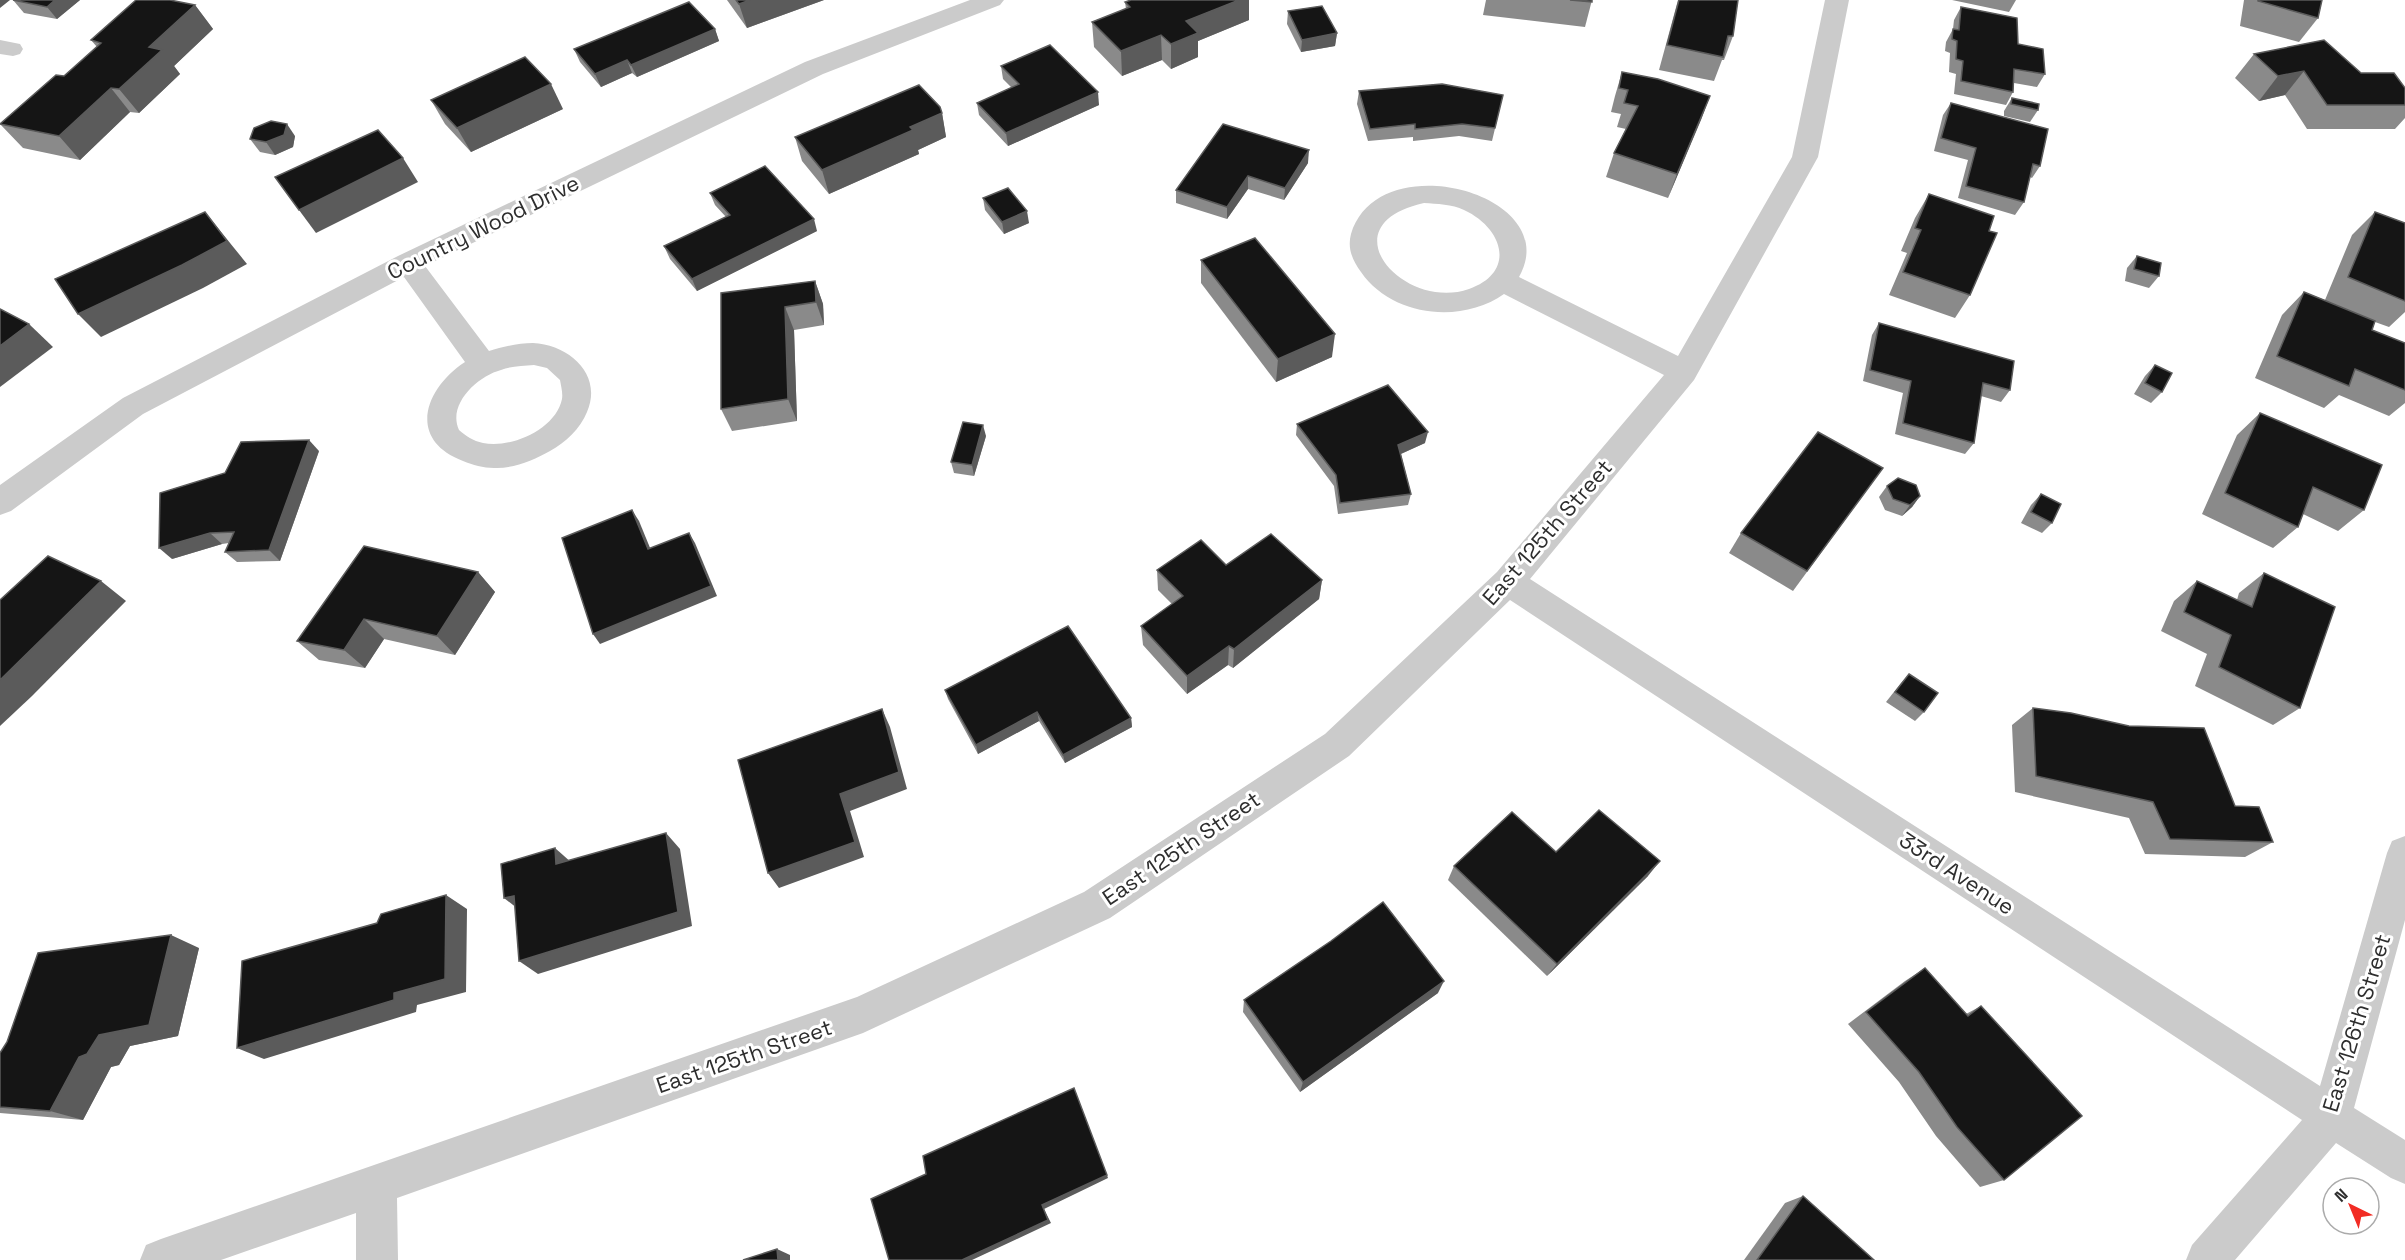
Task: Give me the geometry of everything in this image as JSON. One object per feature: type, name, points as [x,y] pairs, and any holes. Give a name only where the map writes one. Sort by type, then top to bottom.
[{"type":"street","name":"Country Wood Drive","points":[[0,502],[133,406],[408,263],[814,68],[992,0]]},
{"type":"street","name":"East 125th Street","points":[[161,1260],[863,1014],[1097,905],[1337,745],[1508,582],[1684,372],[1805,157],[1837,0]]},
{"type":"street","points":[[1424,195],[1453,196],[1480,206],[1501,221],[1514,241],[1514,262],[1503,281],[1482,295],[1453,302],[1423,300],[1395,289],[1374,273],[1363,252],[1364,231],[1376,213],[1397,200],[1424,195]]},
{"type":"street","points":[[408,263],[483,365]]},
{"type":"street","points":[[1503,281],[1684,372]]},
{"type":"street","points":[[534,354],[557,360],[572,372],[578,389],[574,410],[560,429],[538,445],[511,455],[484,456],[461,450],[445,437],[440,418],[445,399],[460,380],[483,365],[508,356],[534,354]]},
{"type":"street","name":"33rd Avenue","points":[[1508,582],[2405,1164]]},
{"type":"street","name":"East 126th Street","points":[[2207,1260],[2332,1116],[2405,853]]},
{"type":"street","points":[[376,1184],[377,1260]]},
{"type":"building","points":[[13,0],[55,0],[47,7]]},
{"type":"building","points":[[136,0],[170,0],[195,5],[149,47],[162,50],[119,89],[111,88],[59,136],[0,124],[56,75],[64,76],[101,43],[91,40]]},
{"type":"building","points":[[736,0],[750,0],[739,4]]},
{"type":"building","points":[[1131,0],[1239,0],[1186,21],[1198,33],[1171,44],[1161,35],[1121,51],[1092,22],[1130,7],[1125,2]]},
{"type":"building","points":[[1679,0],[1738,0],[1733,36],[1728,36],[1723,57],[1667,45]]},
{"type":"building","points":[[2258,0],[2322,0],[2318,18]]},
{"type":"building","points":[[689,2],[715,29],[631,65],[627,60],[595,74],[574,49]]},
{"type":"building","points":[[1322,6],[1337,33],[1302,40],[1288,11]]},
{"type":"building","points":[[1961,7],[2017,18],[2018,44],[2043,49],[2045,74],[2014,69],[2013,92],[1961,81],[1963,61],[1956,59],[1957,41],[1952,39],[1953,29],[1959,30]]},
{"type":"building","points":[[2324,40],[2361,73],[2394,73],[2405,88],[2405,105],[2327,105],[2304,71],[2278,76],[2254,54]]},
{"type":"building","points":[[1050,45],[1098,92],[1006,133],[977,103],[1019,84],[1001,66]]},
{"type":"building","points":[[525,57],[551,84],[457,128],[431,100]]},
{"type":"building","points":[[1622,72],[1658,79],[1710,96],[1677,174],[1614,153],[1638,106],[1624,103],[1628,90],[1619,88]]},
{"type":"building","points":[[1442,84],[1503,95],[1495,128],[1462,124],[1415,129],[1415,124],[1370,129],[1359,91]]},
{"type":"building","points":[[919,85],[940,107],[942,113],[910,127],[913,130],[822,170],[795,137]]},
{"type":"building","points":[[2012,98],[2039,104],[2038,110],[2011,104]]},
{"type":"building","points":[[1951,103],[2048,129],[2040,166],[2033,164],[2024,202],[1966,186],[1976,148],[1941,138]]},
{"type":"building","points":[[271,121],[287,124],[284,135],[266,142],[250,139],[254,128]]},
{"type":"building","points":[[1223,124],[1309,150],[1285,188],[1248,176],[1227,207],[1176,190]]},
{"type":"building","points":[[378,130],[403,158],[299,210],[275,177]]},
{"type":"building","points":[[765,166],[814,219],[692,279],[664,246],[730,215],[710,193]]},
{"type":"building","points":[[1008,188],[1027,211],[1002,222],[983,198]]},
{"type":"building","points":[[1929,194],[1994,216],[1989,231],[1997,233],[1970,295],[1903,272],[1921,230],[1915,228]]},
{"type":"building","points":[[205,212],[227,241],[78,314],[55,279]]},
{"type":"building","points":[[2375,212],[2405,223],[2405,301],[2348,277]]},
{"type":"building","points":[[1255,238],[1335,334],[1278,359],[1201,260]]},
{"type":"building","points":[[2137,256],[2161,263],[2159,276],[2134,269]]},
{"type":"building","points":[[815,281],[816,302],[785,307],[788,399],[721,409],[721,293]]},
{"type":"building","points":[[2304,292],[2375,321],[2372,330],[2405,343],[2405,390],[2355,369],[2349,386],[2277,356]]},
{"type":"building","points":[[0,309],[29,324],[0,346]]},
{"type":"building","points":[[1879,323],[2014,361],[2010,390],[1983,383],[1974,443],[1903,423],[1911,381],[1870,370]]},
{"type":"building","points":[[2155,365],[2172,373],[2162,392],[2145,383]]},
{"type":"building","points":[[1388,385],[1428,432],[1398,445],[1411,494],[1340,503],[1336,475],[1297,424]]},
{"type":"building","points":[[2260,413],[2382,465],[2364,510],[2313,487],[2298,527],[2225,493]]},
{"type":"building","points":[[963,422],[983,425],[972,465],[951,462]]},
{"type":"building","points":[[1818,432],[1883,468],[1807,571],[1741,533]]},
{"type":"building","points":[[309,440],[269,550],[225,552],[234,532],[210,533],[159,548],[160,493],[225,473],[241,442]]},
{"type":"building","points":[[1898,478],[1916,485],[1920,496],[1910,505],[1893,499],[1887,486]]},
{"type":"building","points":[[2041,494],[2061,504],[2052,523],[2031,512]]},
{"type":"building","points":[[632,510],[648,549],[689,533],[711,586],[593,634],[562,538]]},
{"type":"building","points":[[1271,534],[1322,580],[1234,649],[1229,646],[1187,676],[1141,626],[1183,596],[1157,570],[1201,540],[1226,565]]},
{"type":"building","points":[[364,546],[478,572],[437,636],[364,619],[344,650],[297,641]]},
{"type":"building","points":[[48,556],[101,581],[0,680],[0,600]]},
{"type":"building","points":[[2264,573],[2335,607],[2300,708],[2219,667],[2231,635],[2184,612],[2197,581],[2252,607]]},
{"type":"building","points":[[1068,626],[1131,718],[1063,755],[1037,712],[976,745],[945,690]]},
{"type":"building","points":[[1909,674],[1938,693],[1924,712],[1895,692]]},
{"type":"building","points":[[2033,708],[2071,713],[2129,726],[2204,728],[2235,806],[2259,807],[2273,842],[2170,839],[2153,802],[2036,776]]},
{"type":"building","points":[[882,709],[899,772],[840,794],[855,842],[768,873],[738,760]]},
{"type":"building","points":[[1599,810],[1660,861],[1557,964],[1454,866],[1512,812],[1556,852]]},
{"type":"building","points":[[666,833],[678,912],[519,961],[514,896],[504,898],[501,864],[555,848],[556,864]]},
{"type":"building","points":[[446,895],[445,979],[394,993],[394,1000],[237,1048],[242,961],[377,923],[381,914]]},
{"type":"building","points":[[1383,902],[1444,981],[1303,1082],[1244,1000],[1331,941]]},
{"type":"building","points":[[171,935],[149,1025],[99,1035],[87,1054],[79,1057],[50,1111],[0,1107],[0,1053],[7,1042],[38,953]]},
{"type":"building","points":[[1925,968],[1968,1016],[1981,1006],[2082,1116],[2004,1180],[1957,1127],[1919,1072],[1866,1012]]},
{"type":"building","points":[[1074,1088],[1107,1175],[1042,1205],[1048,1220],[962,1260],[889,1260],[871,1199],[926,1174],[923,1156]]},
{"type":"building","points":[[1803,1196],[1874,1260],[1757,1260]]},
{"type":"building","points":[[777,1249],[778,1260],[743,1260]]}]
